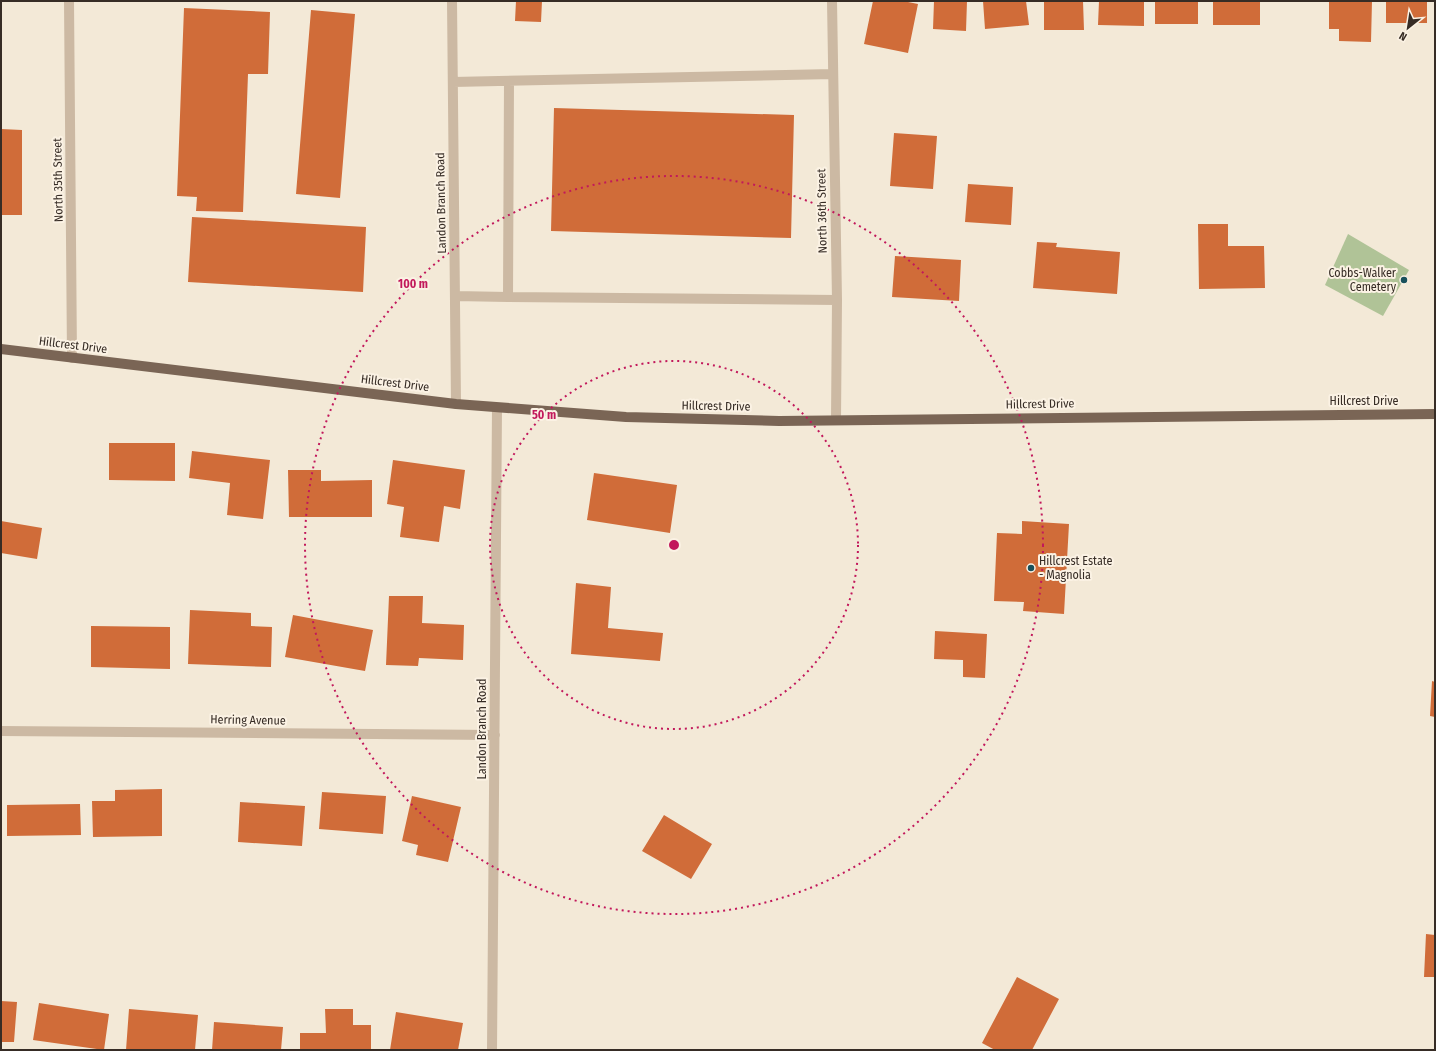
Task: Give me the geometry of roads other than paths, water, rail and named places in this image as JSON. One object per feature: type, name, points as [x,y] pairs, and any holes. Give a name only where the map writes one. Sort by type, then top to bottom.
[{"type":"main road","name":"Hillcrest Drive","points":[[1,349],[456,404],[626,417],[779,421],[1435,414]]},
{"type":"street","name":"North 35th Street","points":[[69,1],[72,358]]},
{"type":"street","name":"Landon Branch Road","points":[[452,1],[456,404]]},
{"type":"street","name":"North 36th Street","points":[[832,1],[837,300],[836,420]]},
{"type":"street","points":[[453,82],[833,74]]},
{"type":"street","points":[[508,297],[509,81]]},
{"type":"street","points":[[455,296],[837,300]]},
{"type":"street","name":"Landon Branch Road","points":[[492,1050],[497,408]]},
{"type":"street","name":"Herring Avenue","points":[[1,731],[495,735]]},
{"type":"place","name":"Cobbs-Walker Cemetery","points":[[1404,280]]},
{"type":"place","name":"Hillcrest Estate - Magnolia","points":[[1031,568]]}]
